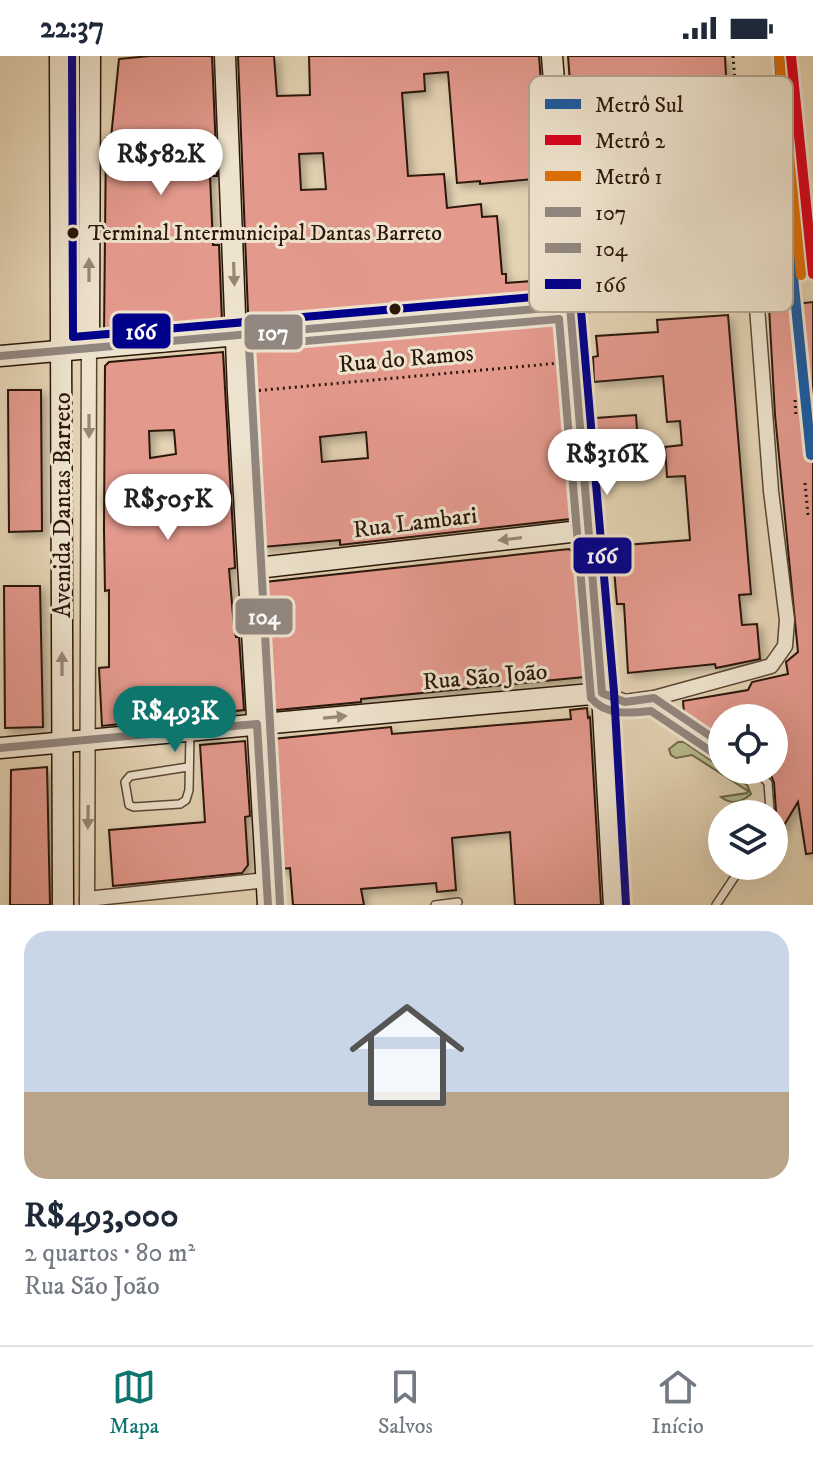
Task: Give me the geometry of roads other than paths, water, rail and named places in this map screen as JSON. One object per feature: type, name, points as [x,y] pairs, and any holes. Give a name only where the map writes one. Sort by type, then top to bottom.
[{"type":"street","name":"Avenida Dantas Barreto","points":[[60,56],[63,905]]},
{"type":"street","name":"Avenida Dantas Barreto","points":[[87,902],[90,56]]},
{"type":"street","points":[[225,56],[238,392],[268,905]]},
{"type":"street","points":[[552,56],[553,76]]},
{"type":"street","points":[[0,356],[529,310]]},
{"type":"street","points":[[571,312],[602,693],[614,905]]},
{"type":"street","name":"Rua São João","points":[[0,748],[602,693],[625,702],[659,702],[771,666],[785,646],[787,620],[771,491],[758,312]]},
{"type":"street","name":"Rua Lambari","points":[[249,569],[588,530]]},
{"type":"street","points":[[87,902],[267,880]]},
{"type":"lane","points":[[188,767],[130,776],[125,782],[129,805],[183,802],[189,790],[191,730]]},
{"type":"lane","points":[[716,905],[733,880]]},
{"type":"lane","points":[[435,905],[458,902]]},
{"type":"metro line","name":"Sul","points":[[779,56],[780,76]]},
{"type":"metro line","name":"2","points":[[791,56],[813,274]]},
{"type":"metro line","name":"1","points":[[779,57],[781,76]]},
{"type":"metro line","name":"1","points":[[793,196],[801,275]]},
{"type":"metro line","name":"Sul","points":[[793,277],[811,455]]},
{"type":"place","name":"Terminal Intermunicipal Dantas Barreto","points":[[73,233]]}]
